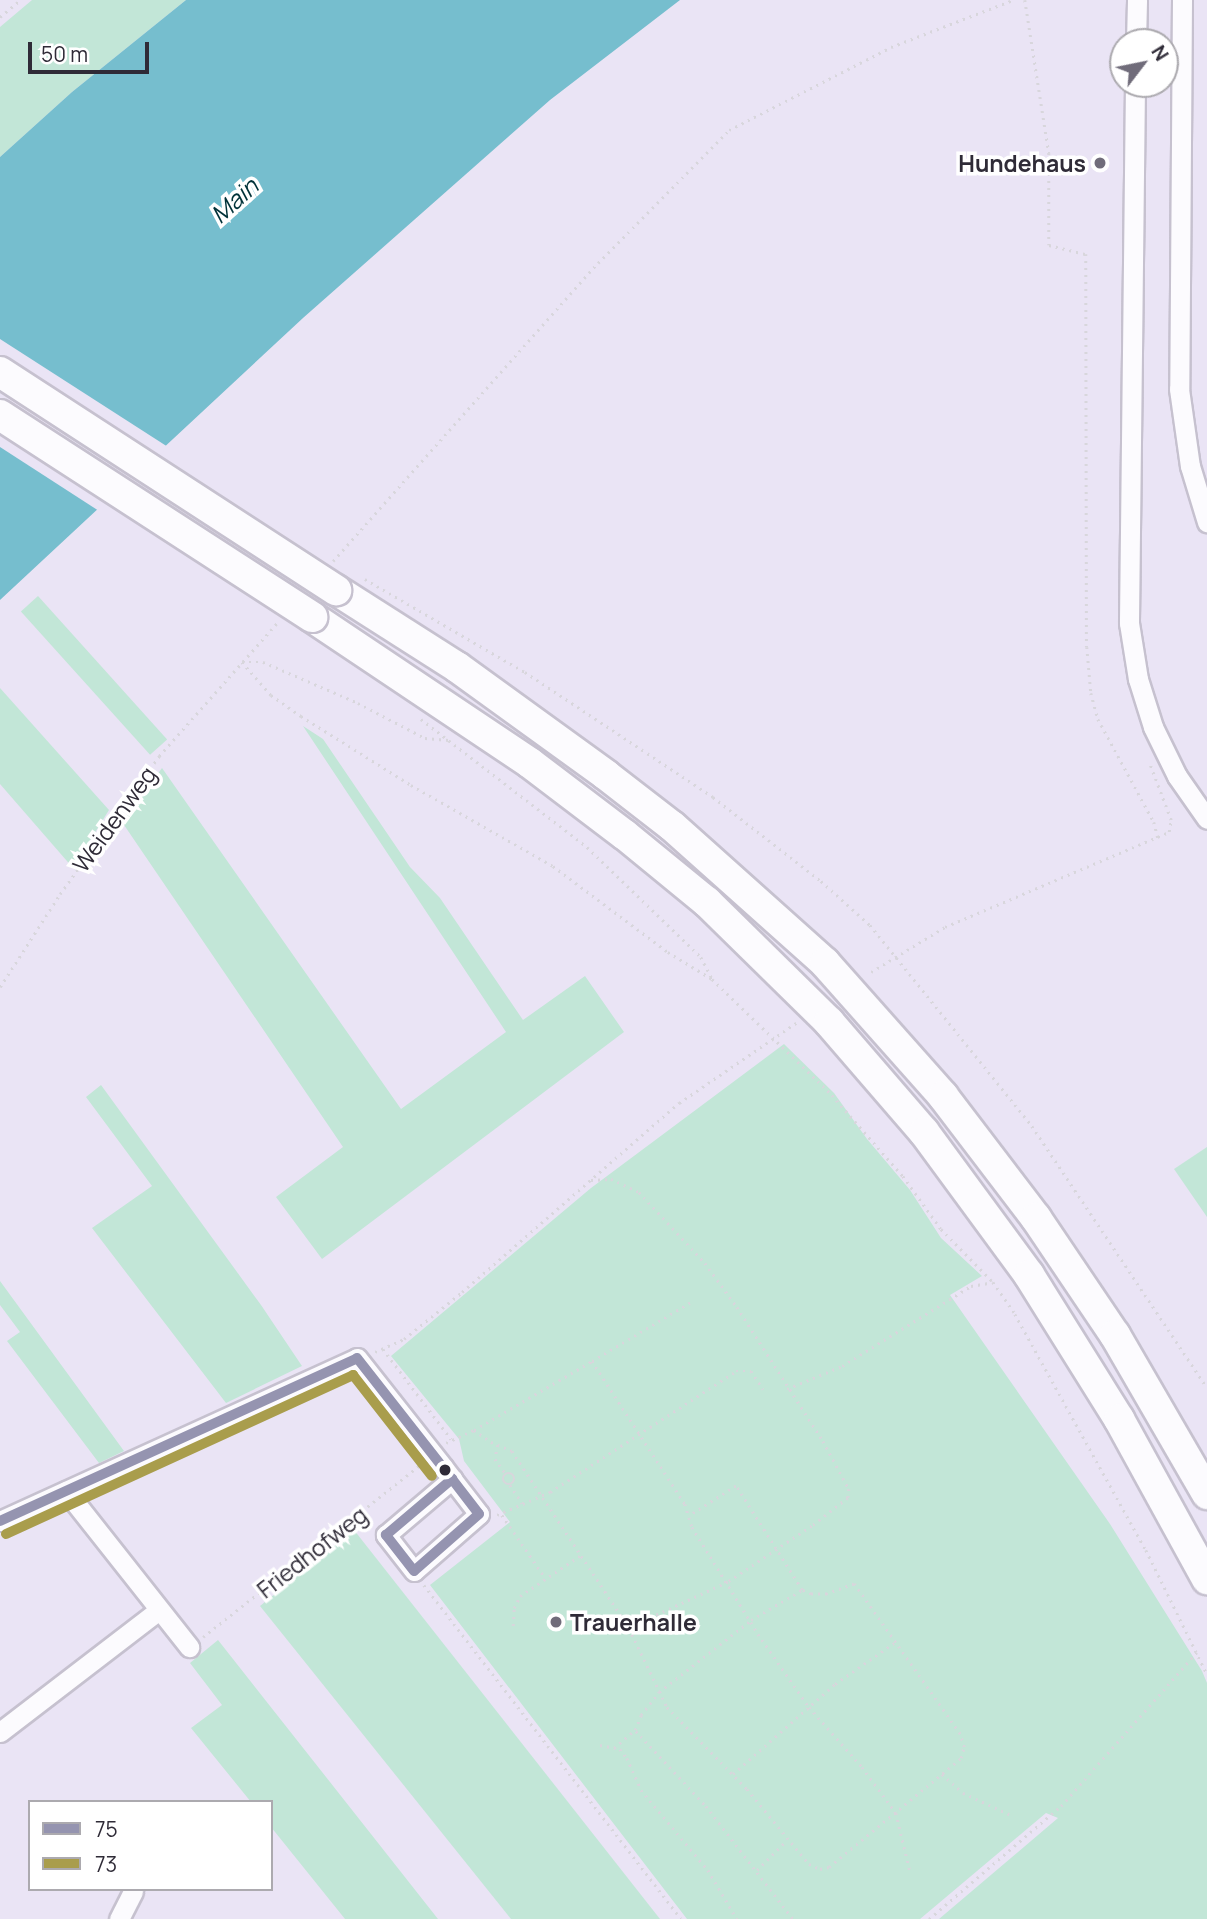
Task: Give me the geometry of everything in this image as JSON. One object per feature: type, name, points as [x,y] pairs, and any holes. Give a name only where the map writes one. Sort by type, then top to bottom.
[{"type":"highway","points":[[0,372],[342,579],[672,826],[825,963],[943,1096],[1036,1218],[1115,1335],[1207,1494]]},
{"type":"highway","points":[[0,415],[312,617],[530,763],[625,835],[727,921],[845,1039],[931,1140],[1029,1275],[1119,1419],[1207,1579]]},
{"type":"street","points":[[1136,28],[1137,0]]},
{"type":"street","points":[[1182,0],[1180,389],[1193,478],[1206,519]]},
{"type":"street","points":[[1135,98],[1129,623],[1138,679],[1153,727],[1178,776],[1207,819]]},
{"type":"street","points":[[0,1521],[357,1358],[453,1479],[480,1514],[415,1571],[386,1535],[453,1479]]},
{"type":"street","points":[[66,1491],[189,1647]]},
{"type":"street","points":[[0,1732],[159,1609]]},
{"type":"street","points":[[119,1919],[133,1891]]},
{"type":"path","points":[[0,17],[20,0]]},
{"type":"path","points":[[1013,0],[891,47],[729,130],[598,263],[342,579],[525,671],[713,797],[821,881],[870,925],[1032,1126],[1207,1387]]},
{"type":"path","points":[[1025,0],[1049,153],[1049,245],[1086,254],[1087,647],[1091,693],[1098,719],[1154,822],[1158,838]]},
{"type":"path","name":"Weidenweg","points":[[0,987],[60,894],[151,766],[282,618]]},
{"type":"path","points":[[242,662],[263,662],[358,703],[425,738],[451,740]]},
{"type":"path","points":[[242,662],[271,695],[411,785],[553,866],[668,952],[712,979],[855,1120],[903,1176],[941,1229],[993,1282],[1016,1314],[1058,1388],[1207,1674]]},
{"type":"path","points":[[418,717],[587,847],[622,878],[701,957],[712,979]]},
{"type":"path","points":[[871,972],[945,927],[1169,832],[1171,820],[1146,754]]},
{"type":"path","points":[[357,1358],[404,1339],[679,1103],[799,1021]]},
{"type":"path","points":[[590,1180],[611,1179],[625,1183],[639,1192],[719,1281],[823,1441],[849,1489],[848,1498],[728,1582],[629,1628]]},
{"type":"path","points":[[787,1389],[842,1366],[971,1286],[993,1282]]},
{"type":"path","points":[[383,1349],[451,1438],[466,1435],[691,1302]]},
{"type":"path","points":[[592,1362],[685,1504],[689,1516],[751,1620],[809,1707],[862,1767],[896,1813],[910,1871]]},
{"type":"path","points":[[544,1577],[502,1515],[522,1503],[550,1492],[736,1371],[751,1371],[763,1389]]},
{"type":"path","points":[[474,1430],[512,1451],[629,1628],[667,1707],[733,1774],[809,1864],[820,1870],[829,1867],[961,1758],[964,1748],[960,1734],[855,1584],[827,1594],[811,1594],[802,1590],[736,1486],[689,1516]]},
{"type":"path","points":[[498,1445],[495,1459],[505,1473],[514,1476]]},
{"type":"path","name":"Friedhofweg","points":[[189,1647],[433,1455]]},
{"type":"path","points":[[514,1476],[524,1469]]},
{"type":"path","points":[[505,1473],[503,1481],[510,1485],[522,1503]]},
{"type":"path","points":[[510,1485],[515,1481],[514,1476]]},
{"type":"path","points":[[513,1626],[514,1608],[520,1595],[581,1555]]},
{"type":"path","points":[[415,1571],[681,1919]]},
{"type":"path","points":[[614,1748],[635,1730],[641,1714],[659,1692],[751,1620],[802,1590]]},
{"type":"path","points":[[733,1774],[809,1707],[894,1643]]},
{"type":"path","points":[[929,1919],[1061,1806],[1197,1652]]},
{"type":"path","points":[[635,1730],[706,1806],[793,1919]]},
{"type":"path","points":[[600,1745],[620,1749],[627,1758],[640,1790],[708,1870],[737,1919]]},
{"type":"path","points":[[942,1774],[963,1793],[1011,1815]]},
{"type":"path","points":[[757,1870],[788,1840]]},
{"type":"green space","points":[[32,0],[186,0],[72,92],[0,157],[0,27]]},
{"type":"green space","points":[[38,596],[167,739],[150,755],[21,611]]},
{"type":"green space","points":[[0,688],[109,810],[73,868],[0,784]]},
{"type":"green space","points":[[303,726],[323,739],[410,867],[440,898],[523,1020],[585,976],[624,1032],[322,1259],[276,1197],[343,1147],[122,822],[162,768],[401,1109],[506,1032]]},
{"type":"green space","points":[[784,1044],[834,1093],[867,1139],[910,1190],[941,1238],[982,1276],[950,1295],[1110,1524],[1202,1671],[1207,1683],[1207,1919],[939,1919],[1058,1818],[1046,1813],[920,1919],[687,1919],[430,1585],[510,1522],[464,1461],[459,1439],[391,1356],[591,1188]]},
{"type":"green space","points":[[101,1085],[261,1305],[302,1366],[226,1403],[92,1228],[152,1186],[86,1097]]},
{"type":"green space","points":[[1207,1147],[1207,1217],[1174,1169]]},
{"type":"green space","points":[[0,1281],[124,1451],[99,1463],[7,1341],[20,1332],[0,1305]]},
{"type":"green space","points":[[354,1530],[660,1919],[511,1919],[260,1606]]},
{"type":"green space","points":[[218,1640],[438,1919],[345,1919],[273,1829],[273,1800],[249,1800],[191,1728],[222,1705],[190,1663]]},
{"type":"water","name":"Main","points":[[186,0],[680,0],[550,100],[303,318],[0,600],[0,157],[72,92]]},
{"type":"pier","points":[[0,339],[168,447],[99,511],[0,447]]},
{"type":"transit line","name":"75","points":[[357,1358],[452,1479]]},
{"type":"transit line","name":"75","points":[[0,1521],[357,1358]]},
{"type":"transit line","name":"73","points":[[6,1534],[353,1375],[432,1476]]},
{"type":"transit line","name":"75","points":[[452,1479],[479,1514],[414,1571],[386,1535],[452,1479]]},
{"type":"place","name":"Hundehaus","points":[[1100,163]]},
{"type":"place","name":"Trauerhalle","points":[[556,1622]]}]
